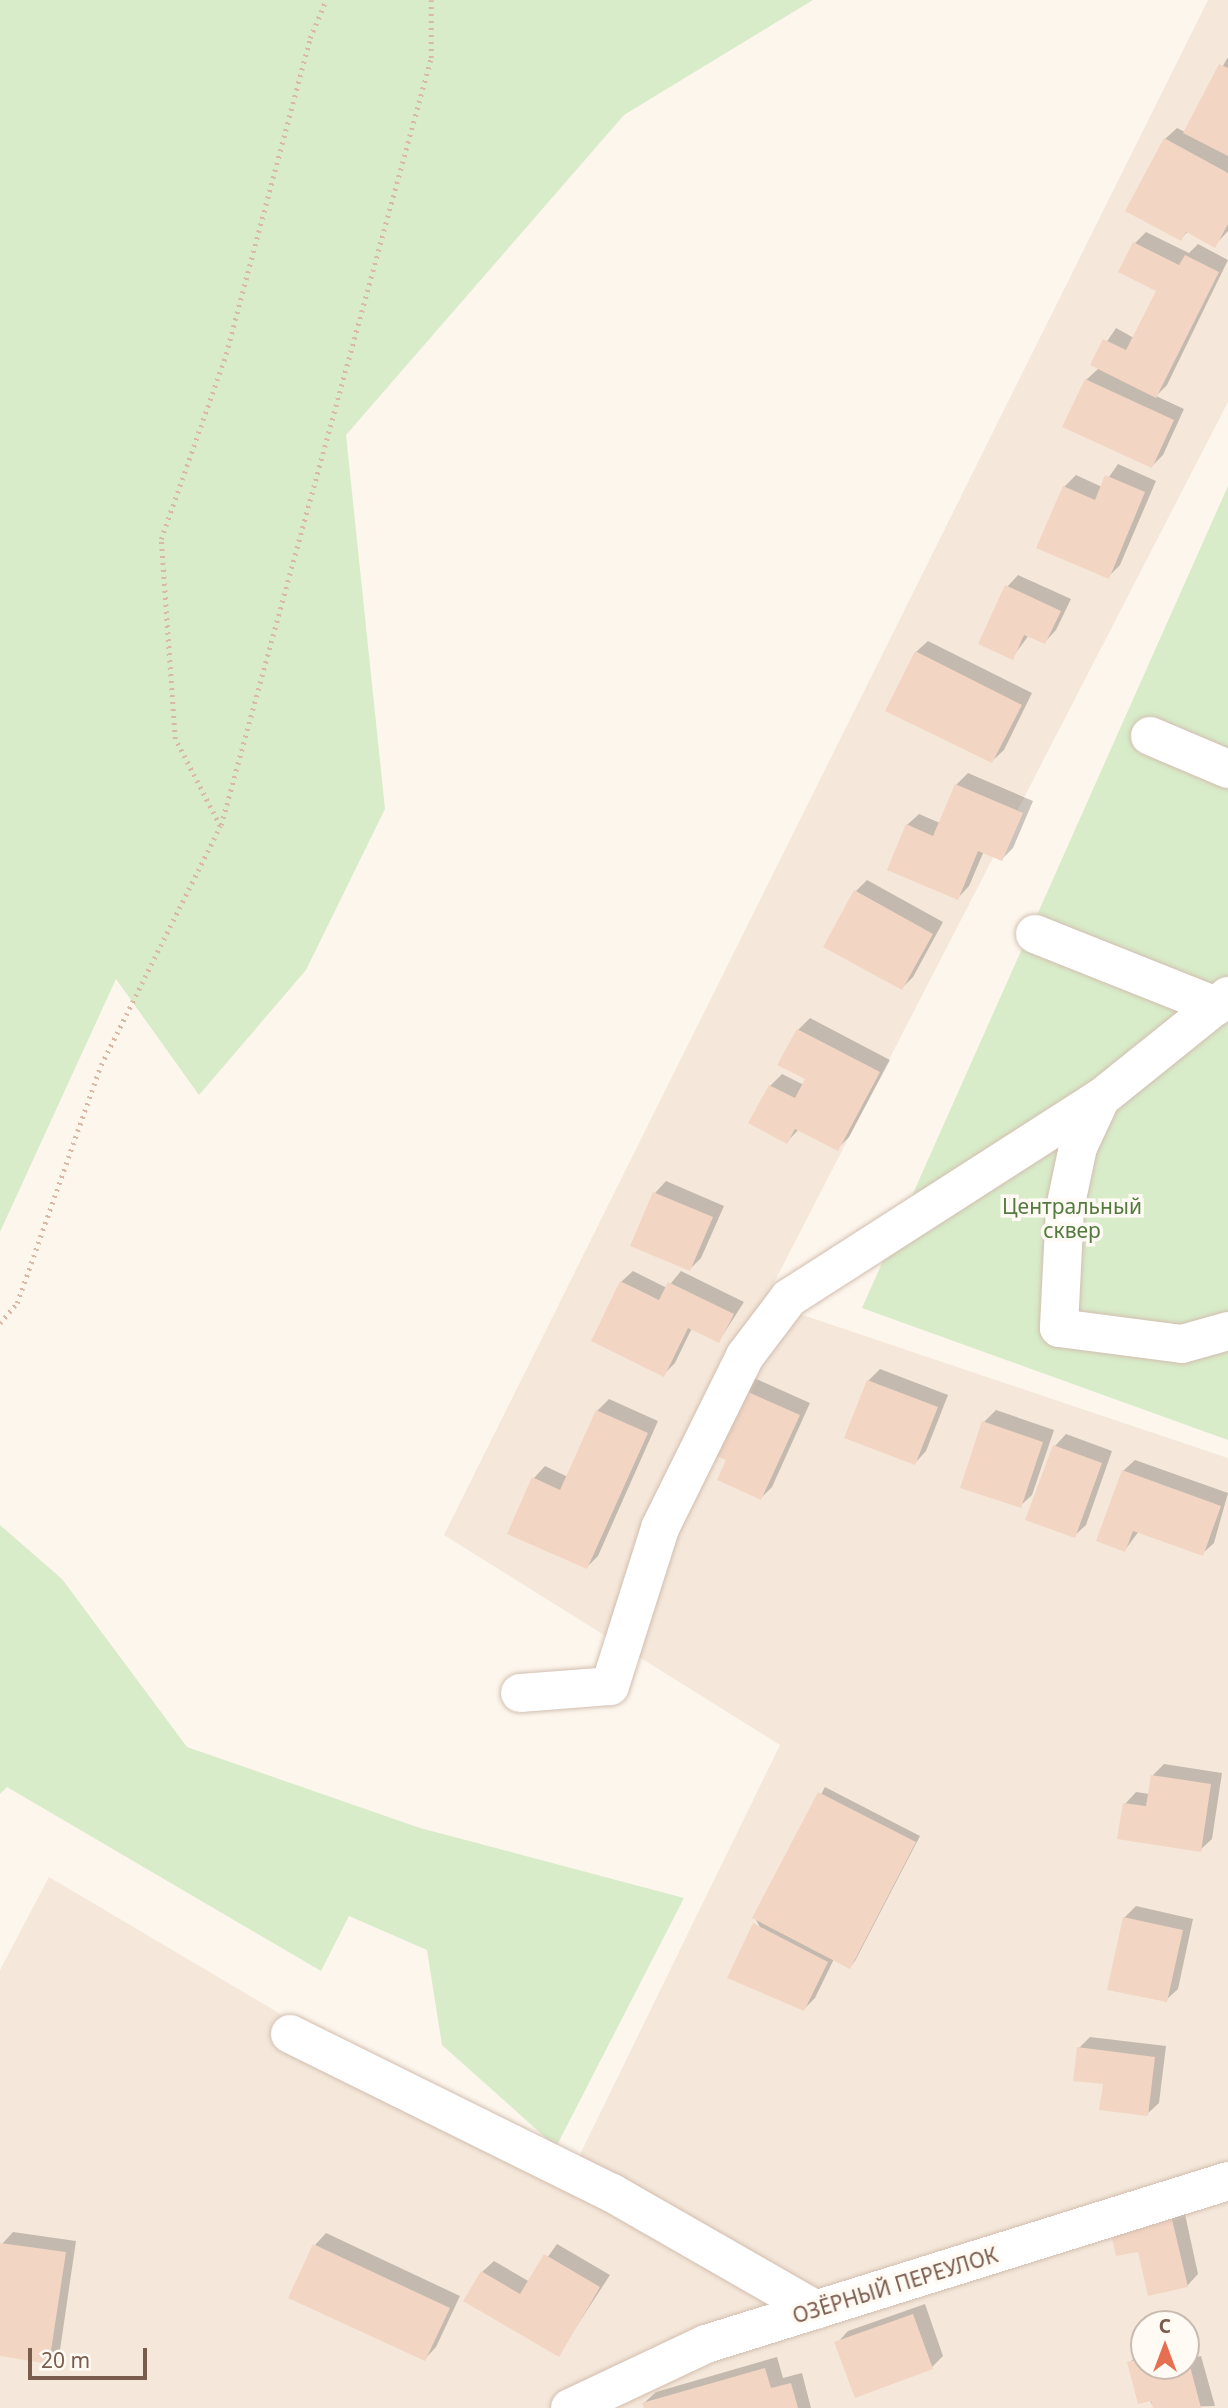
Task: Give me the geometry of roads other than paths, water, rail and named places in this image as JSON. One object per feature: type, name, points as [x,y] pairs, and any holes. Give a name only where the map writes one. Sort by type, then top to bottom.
[{"type":"street","points":[[1150,736],[1228,769]]},
{"type":"street","points":[[1035,934],[1222,1001]]},
{"type":"street","points":[[520,1693],[610,1686],[660,1528],[745,1356],[789,1298],[842,1260],[1101,1098],[1222,1001]]},
{"type":"street","points":[[1101,1098],[1078,1147],[1065,1208],[1059,1328],[1182,1344],[1228,1331]]},
{"type":"street","points":[[290,2034],[612,2193],[816,2310]]},
{"type":"street","name":"ОЗЁРНЫЙ ПЕРЕУЛОК","points":[[570,2408],[705,2344],[1228,2181]]},
{"type":"park label","name":"Центральный сквер","points":[[1072,1218]]}]
